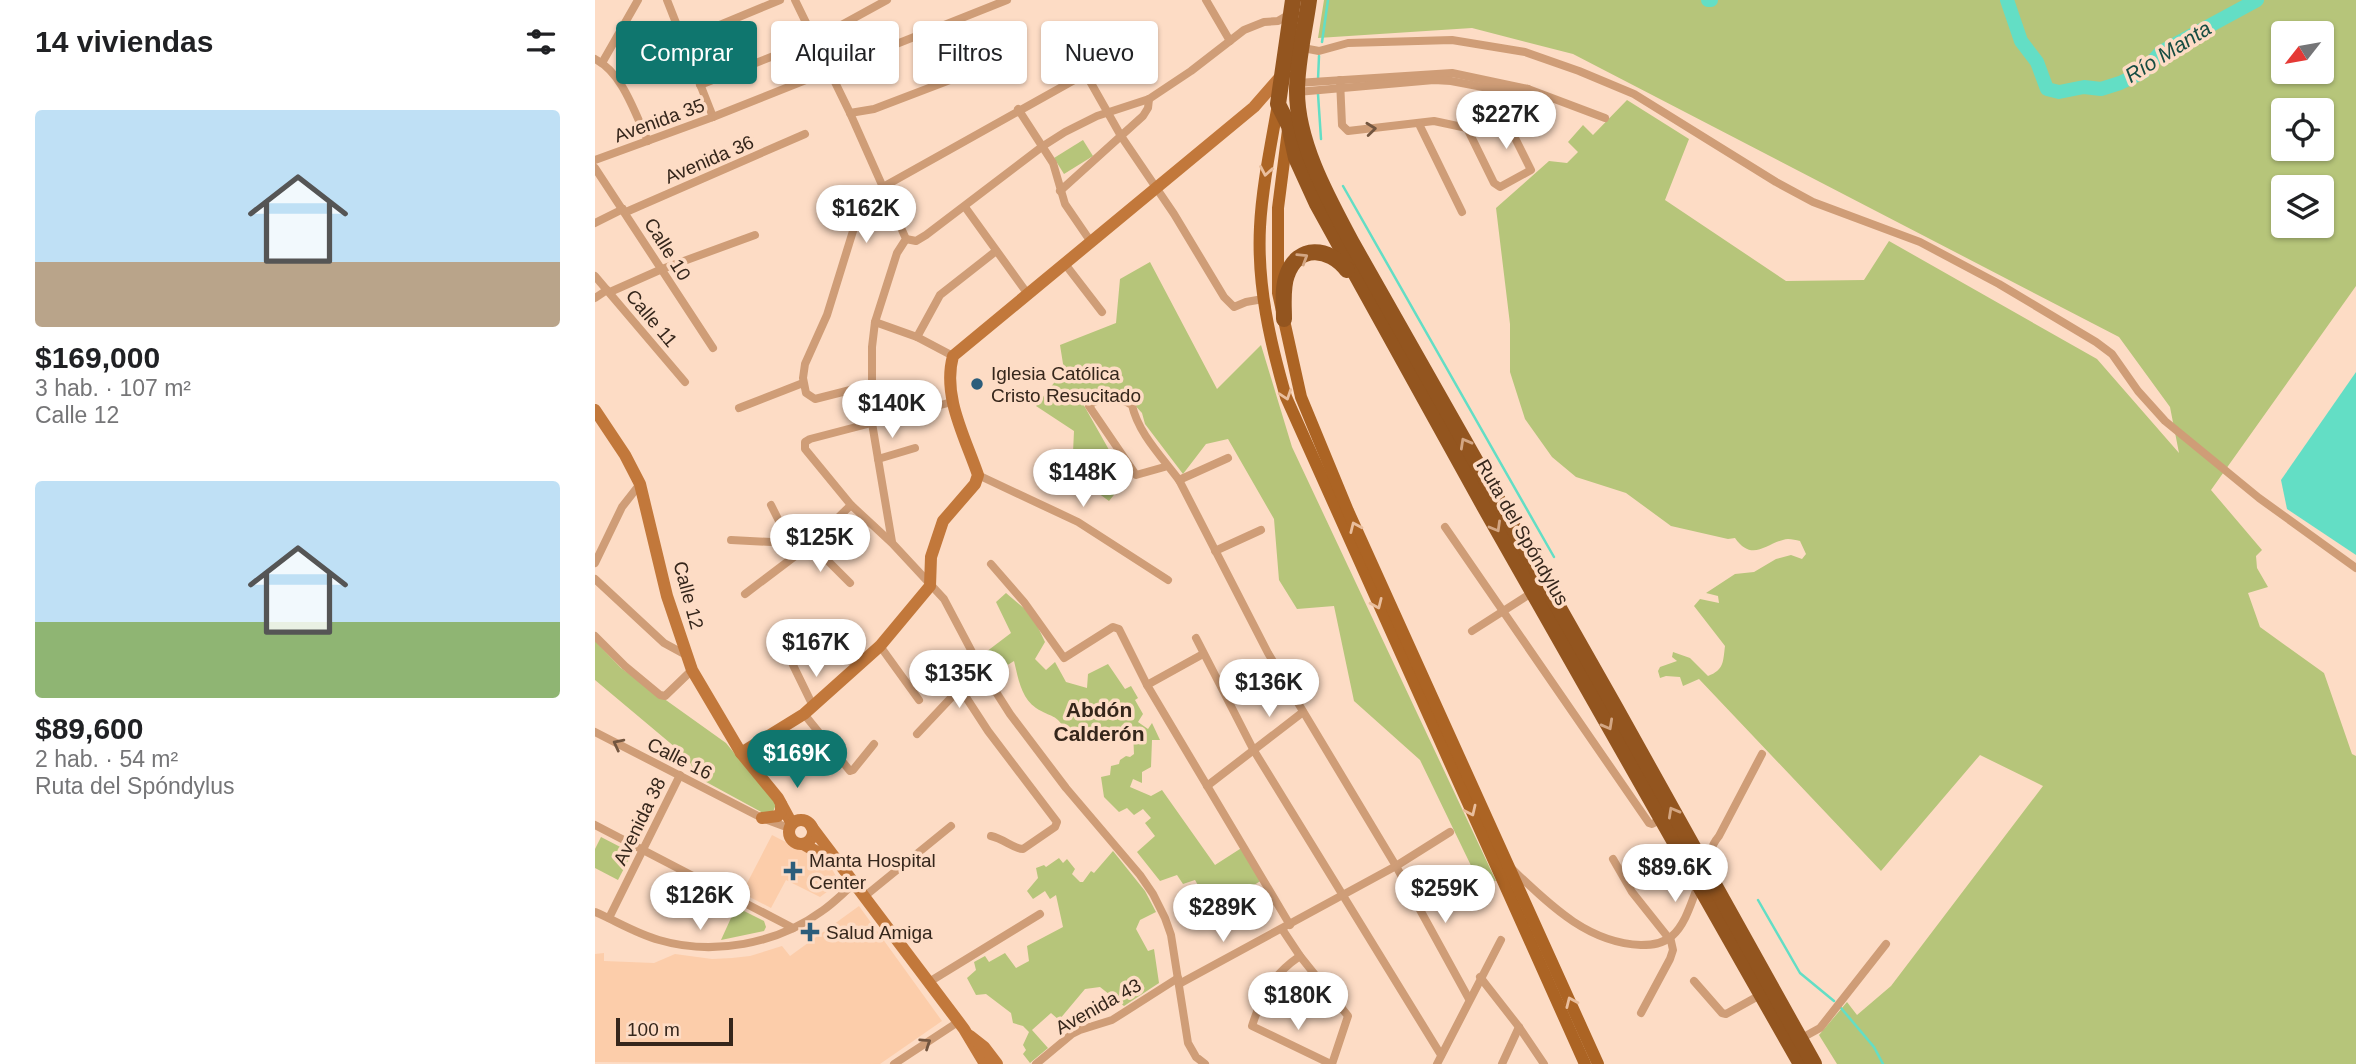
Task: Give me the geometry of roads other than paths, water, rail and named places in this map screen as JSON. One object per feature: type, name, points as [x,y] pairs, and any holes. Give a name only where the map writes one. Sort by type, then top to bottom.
[{"type":"highway","name":"Ruta del Spóndylus","points":[[1309,0],[1303,48],[1313,166],[1342,225],[1701,875],[1801,1064]]},
{"type":"highway","points":[[1277,104],[1292,7]]},
{"type":"highway","name":"Ruta del Spóndylus","points":[[1277,104],[1289,126],[1296,158],[1306,180],[1533,592],[1662,819],[1701,875],[1814,1064]]},
{"type":"highway","points":[[1284,319],[1288,272],[1296,261],[1313,252],[1326,253],[1338,259],[1368,296]]},
{"type":"main road","points":[[741,753],[809,710],[880,646],[898,621],[930,586],[931,557],[943,521],[975,484],[978,475],[952,402],[949,369],[953,356],[1254,107],[1282,75]]},
{"type":"main road","points":[[1254,107],[1267,103],[1291,105],[1308,88]]},
{"type":"main road","points":[[1308,88],[1289,126],[1276,232],[1277,293],[1295,374],[1311,424],[1598,1064]]},
{"type":"main road","points":[[1277,104],[1260,228],[1263,299],[1286,397],[1585,1064]]},
{"type":"main road","name":"Calle 12","points":[[595,410],[618,444],[639,484],[667,596],[692,670],[741,753],[809,824],[929,982],[985,1064]]},
{"type":"main road","name":"Calle 12","points":[[766,782],[781,804],[790,826]]},
{"type":"main road","points":[[762,818],[778,816],[781,804]]},
{"type":"main road","points":[[797,820],[809,824],[811,836],[803,844],[793,841],[789,835],[790,826],[797,820]]},
{"type":"main road","name":"Calle 12","points":[[803,844],[841,866]]},
{"type":"main road","name":"Calle 12","points":[[961,1026],[984,1047],[997,1064]]},
{"type":"street","points":[[638,0],[599,61],[621,86],[648,141]]},
{"type":"street","points":[[667,0],[674,21]]},
{"type":"street","points":[[729,21],[780,0]]},
{"type":"street","points":[[795,0],[805,21]]},
{"type":"street","points":[[849,21],[887,0]]},
{"type":"street","name":"Avenida 35","points":[[899,43],[1007,0]]},
{"type":"street","points":[[1206,0],[1230,41]]},
{"type":"street","points":[[906,239],[916,241],[965,207],[1043,146],[1097,116],[1149,99],[1244,30],[1264,22],[1277,21],[1292,7]]},
{"type":"street","points":[[1303,48],[1319,51],[1348,43],[1452,40],[1525,52],[1633,94],[1776,183],[1813,202],[1920,242],[1999,284],[2096,342],[2112,354],[2138,391],[2165,421],[2259,498],[2356,568]]},
{"type":"street","points":[[713,117],[700,85],[771,57]]},
{"type":"street","points":[[1308,88],[1452,77],[1543,94],[1605,118]]},
{"type":"street","name":"Avenida 35","points":[[595,160],[797,84]]},
{"type":"street","points":[[836,84],[906,239]]},
{"type":"street","points":[[850,113],[874,109],[940,84]]},
{"type":"street","points":[[874,384],[814,399],[808,396],[803,383],[805,364],[827,315],[862,202],[869,196],[884,192],[1018,109],[1066,84]]},
{"type":"street","points":[[1091,84],[1227,302],[1234,307],[1263,299]]},
{"type":"street","points":[[1341,85],[1342,125],[1346,131],[1443,122],[1467,128],[1522,102],[1527,93]]},
{"type":"street","points":[[1060,191],[1147,112],[1149,99]]},
{"type":"street","points":[[1018,109],[1057,172],[1065,204],[1091,242]]},
{"type":"street","points":[[1419,124],[1462,212]]},
{"type":"street","points":[[1467,128],[1494,183],[1500,187],[1531,170],[1508,124]]},
{"type":"street","name":"Avenida 36","points":[[595,223],[805,134]]},
{"type":"street","name":"Calle 10","points":[[595,169],[713,348]]},
{"type":"street","points":[[965,207],[1027,293]]},
{"type":"street","points":[[595,298],[755,235]]},
{"type":"street","points":[[892,543],[872,423],[872,346],[875,322],[897,253],[906,239]]},
{"type":"street","points":[[917,337],[940,295],[996,251]]},
{"type":"street","points":[[1065,264],[1102,312]]},
{"type":"street","name":"Calle 11","points":[[595,276],[685,382]]},
{"type":"street","points":[[875,322],[917,337],[953,356]]},
{"type":"street","points":[[739,408],[803,383]]},
{"type":"street","points":[[1168,466],[1136,475],[1089,406],[1093,401],[1121,399],[1132,405],[1134,415],[1146,436],[1179,480],[1268,653],[1396,866],[1469,999]]},
{"type":"street","points":[[952,402],[805,442],[805,449],[851,505],[892,543],[944,599],[980,667],[1010,714],[1066,789],[1140,875],[1153,894],[1171,935],[1188,1043],[1196,1057],[1205,1064]]},
{"type":"street","points":[[878,459],[915,448]]},
{"type":"street","points":[[1179,480],[1228,458]]},
{"type":"street","points":[[978,475],[1078,522],[1168,580]]},
{"type":"street","points":[[595,564],[598,549],[622,507],[639,484]]},
{"type":"street","points":[[771,505],[790,543],[799,552]]},
{"type":"street","points":[[745,594],[811,544],[851,505]]},
{"type":"street","points":[[1445,527],[1649,823],[1662,819]]},
{"type":"street","points":[[1215,551],[1261,530]]},
{"type":"street","points":[[731,540],[790,543]]},
{"type":"street","points":[[811,544],[850,583]]},
{"type":"street","points":[[991,564],[1024,602],[1064,658],[1117,627],[1300,956],[1348,1016],[1337,1057],[1332,1064],[1252,1026],[1275,975],[1300,956]]},
{"type":"street","points":[[595,579],[664,643],[686,655]]},
{"type":"street","points":[[1472,631],[1533,592]]},
{"type":"street","points":[[595,636],[660,695],[665,696],[692,670]]},
{"type":"street","points":[[1196,638],[1253,749],[1441,1055]]},
{"type":"street","points":[[880,646],[919,700]]},
{"type":"street","points":[[1147,684],[1203,654]]},
{"type":"street","points":[[793,665],[809,710],[850,771],[874,744]]},
{"type":"street","points":[[917,734],[980,667]]},
{"type":"street","points":[[960,688],[988,731],[1057,822],[1055,827],[1023,849],[991,836]]},
{"type":"street","points":[[1207,786],[1303,712]]},
{"type":"street","name":"Calle 16","points":[[595,732],[762,818],[790,826]]},
{"type":"street","points":[[1510,867],[1570,920],[1598,936],[1641,945],[1656,945],[1670,938],[1688,912],[1711,846],[1719,836],[1762,754]]},
{"type":"street","name":"Avenida 38","points":[[609,918],[680,775]]},
{"type":"street","points":[[595,825],[793,928]]},
{"type":"street","points":[[865,896],[951,826]]},
{"type":"street","name":"Avenida 43","points":[[1036,1064],[1080,1030],[1112,1020],[1178,981],[1286,927],[1396,866],[1450,832]]},
{"type":"street","points":[[1613,859],[1632,892],[1670,938],[1673,950],[1641,1013]]},
{"type":"street","points":[[595,912],[655,939],[678,946],[730,946],[756,942],[793,928],[822,911],[855,883]]},
{"type":"street","points":[[929,982],[1040,914]]},
{"type":"street","points":[[1437,1064],[1501,940]]},
{"type":"street","points":[[1800,1039],[1820,1028],[1886,944]]},
{"type":"street","points":[[1480,977],[1544,1064]]},
{"type":"street","points":[[1694,981],[1722,1013],[1726,1014],[1762,994]]},
{"type":"street","points":[[894,1064],[961,1026]]},
{"type":"street","points":[[1502,1064],[1519,1027]]},
{"type":"water","points":[[2356,372],[2356,555],[2287,509],[2281,480]]},
{"type":"waterway","points":[[1322,42],[1328,0]]},
{"type":"waterway","name":"Río Manta","points":[[2007,0],[2021,41],[2037,62],[2047,89],[2059,92],[2084,87],[2101,89],[2120,83],[2143,72],[2161,52],[2257,0]]},
{"type":"waterway","points":[[1318,80],[1319,56]]},
{"type":"waterway","points":[[1318,94],[1321,139]]},
{"type":"waterway","points":[[1343,186],[1554,557]]},
{"type":"waterway","points":[[1758,900],[1800,973],[1834,1001]]},
{"type":"waterway","points":[[1841,1008],[1874,1047],[1883,1064]]},
{"type":"place","name":"Iglesia Católica Cristo Resucitado","points":[[977,384]]},
{"type":"place","name":"Manta Hospital Center","points":[[793,871]]},
{"type":"place","name":"Salud Amiga","points":[[810,932]]},
{"type":"district","name":"Abdón Calderón","points":[[1099,722]]}]
